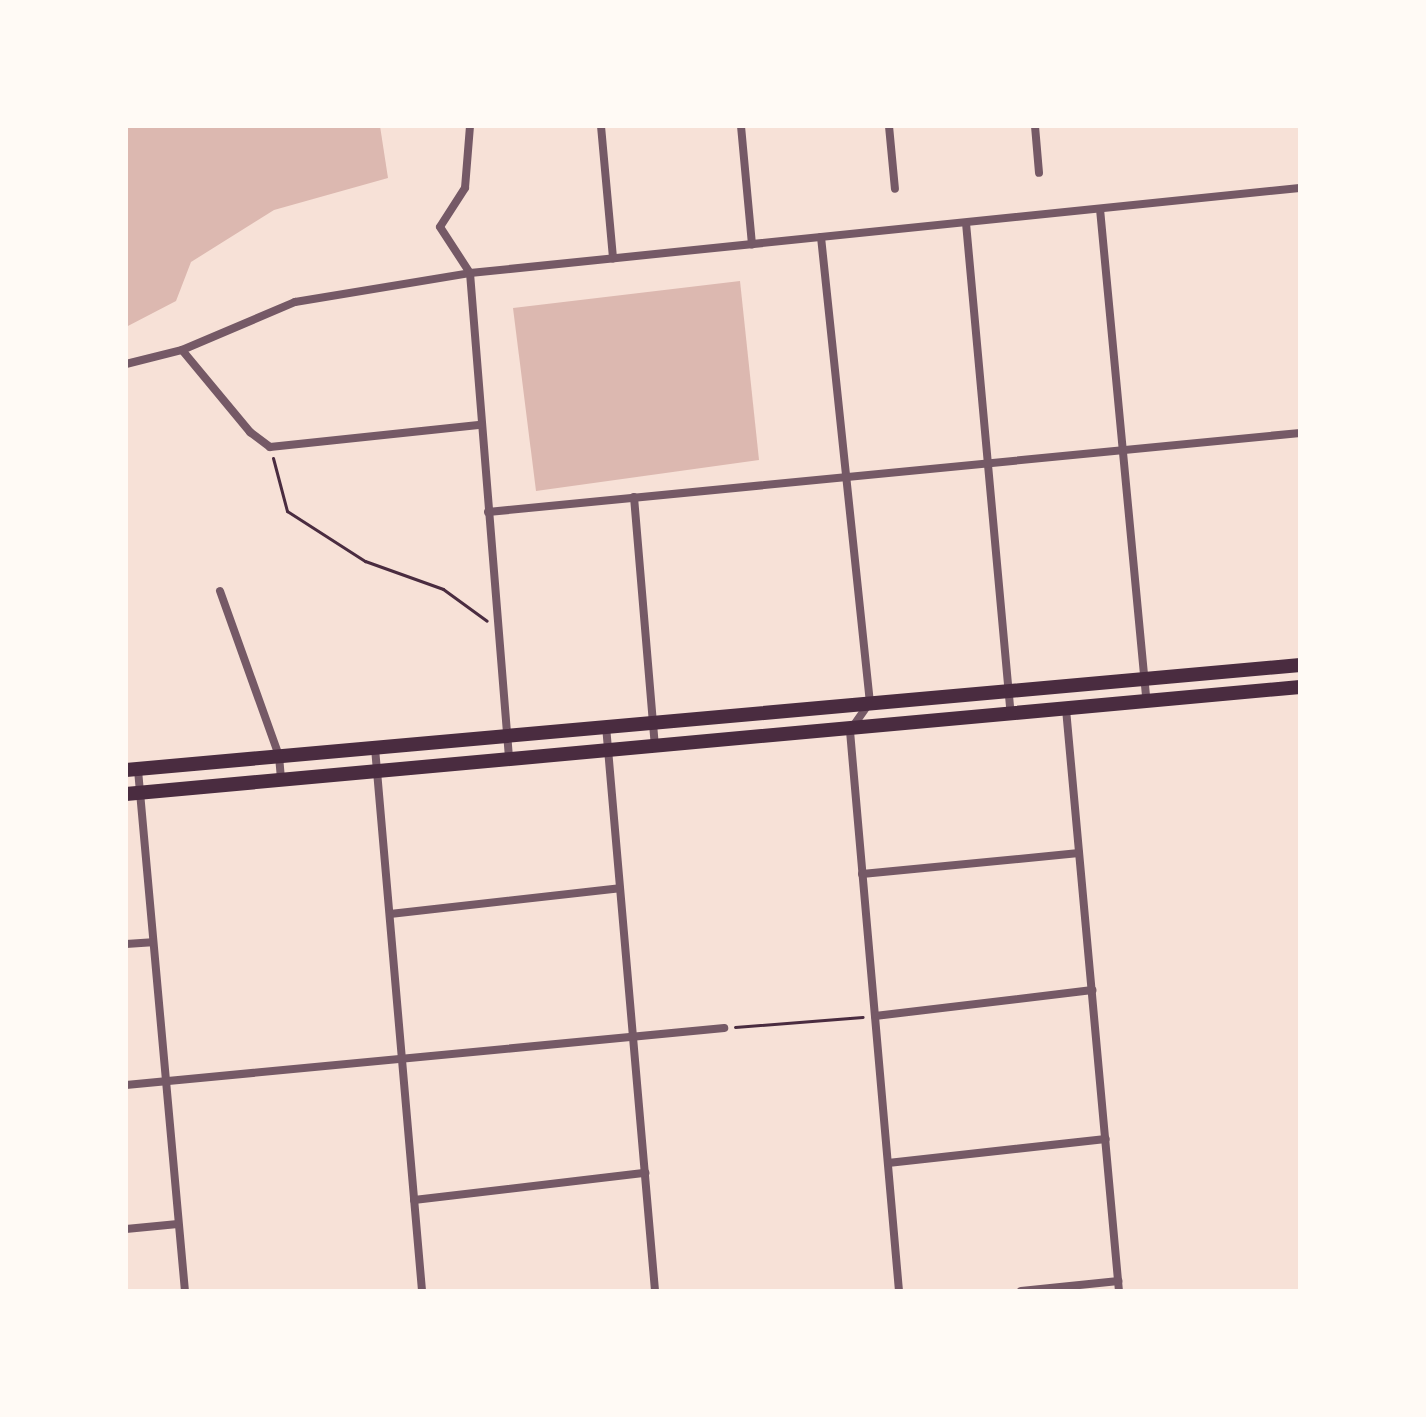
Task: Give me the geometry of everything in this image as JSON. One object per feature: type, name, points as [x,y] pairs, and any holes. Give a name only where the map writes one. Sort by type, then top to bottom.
[{"type":"main road","points":[[132,770],[505,734],[1300,665]]},
{"type":"main road","points":[[134,794],[281,780],[377,775],[655,746],[850,731],[1300,687]]},
{"type":"street","points":[[470,126],[465,188],[440,227],[470,273],[509,761]]},
{"type":"street","points":[[601,126],[613,258]]},
{"type":"street","points":[[741,126],[752,244]]},
{"type":"street","points":[[889,126],[895,189]]},
{"type":"street","points":[[1035,126],[1039,173]]},
{"type":"street","points":[[126,364],[182,350],[295,302],[470,273],[1300,188]]},
{"type":"street","points":[[1100,209],[1147,702]]},
{"type":"street","points":[[966,223],[1011,715]]},
{"type":"street","points":[[821,237],[850,477],[870,702],[850,731],[899,1291]]},
{"type":"street","points":[[182,350],[250,432],[270,447],[481,425]]},
{"type":"street","points":[[488,512],[850,477],[987,460],[1300,433]]},
{"type":"street","points":[[634,497],[655,746]]},
{"type":"street","points":[[220,591],[279,756],[281,780]]},
{"type":"street","points":[[1021,1291],[1119,1286],[1066,709]]},
{"type":"street","points":[[606,726],[655,1291]]},
{"type":"street","points":[[375,748],[422,1291]]},
{"type":"street","points":[[132,770],[152,942],[185,1291]]},
{"type":"street","points":[[862,874],[1079,853]]},
{"type":"street","points":[[390,914],[620,888]]},
{"type":"street","points":[[126,944],[152,942]]},
{"type":"street","points":[[875,1016],[1092,990]]},
{"type":"street","points":[[126,1085],[402,1056],[724,1028]]},
{"type":"street","points":[[888,1163],[1106,1139]]},
{"type":"street","points":[[414,1200],[645,1173]]},
{"type":"street","points":[[126,1229],[178,1224]]},
{"type":"path","points":[[270,447],[287,511],[365,561],[443,589],[496,628]]},
{"type":"path","points":[[724,1028],[875,1016]]},
{"type":"shaded area","points":[[126,126],[380,126],[388,178],[274,210],[191,262],[176,301],[126,327]]},
{"type":"shaded area","points":[[740,281],[759,460],[536,491],[513,308]]}]
